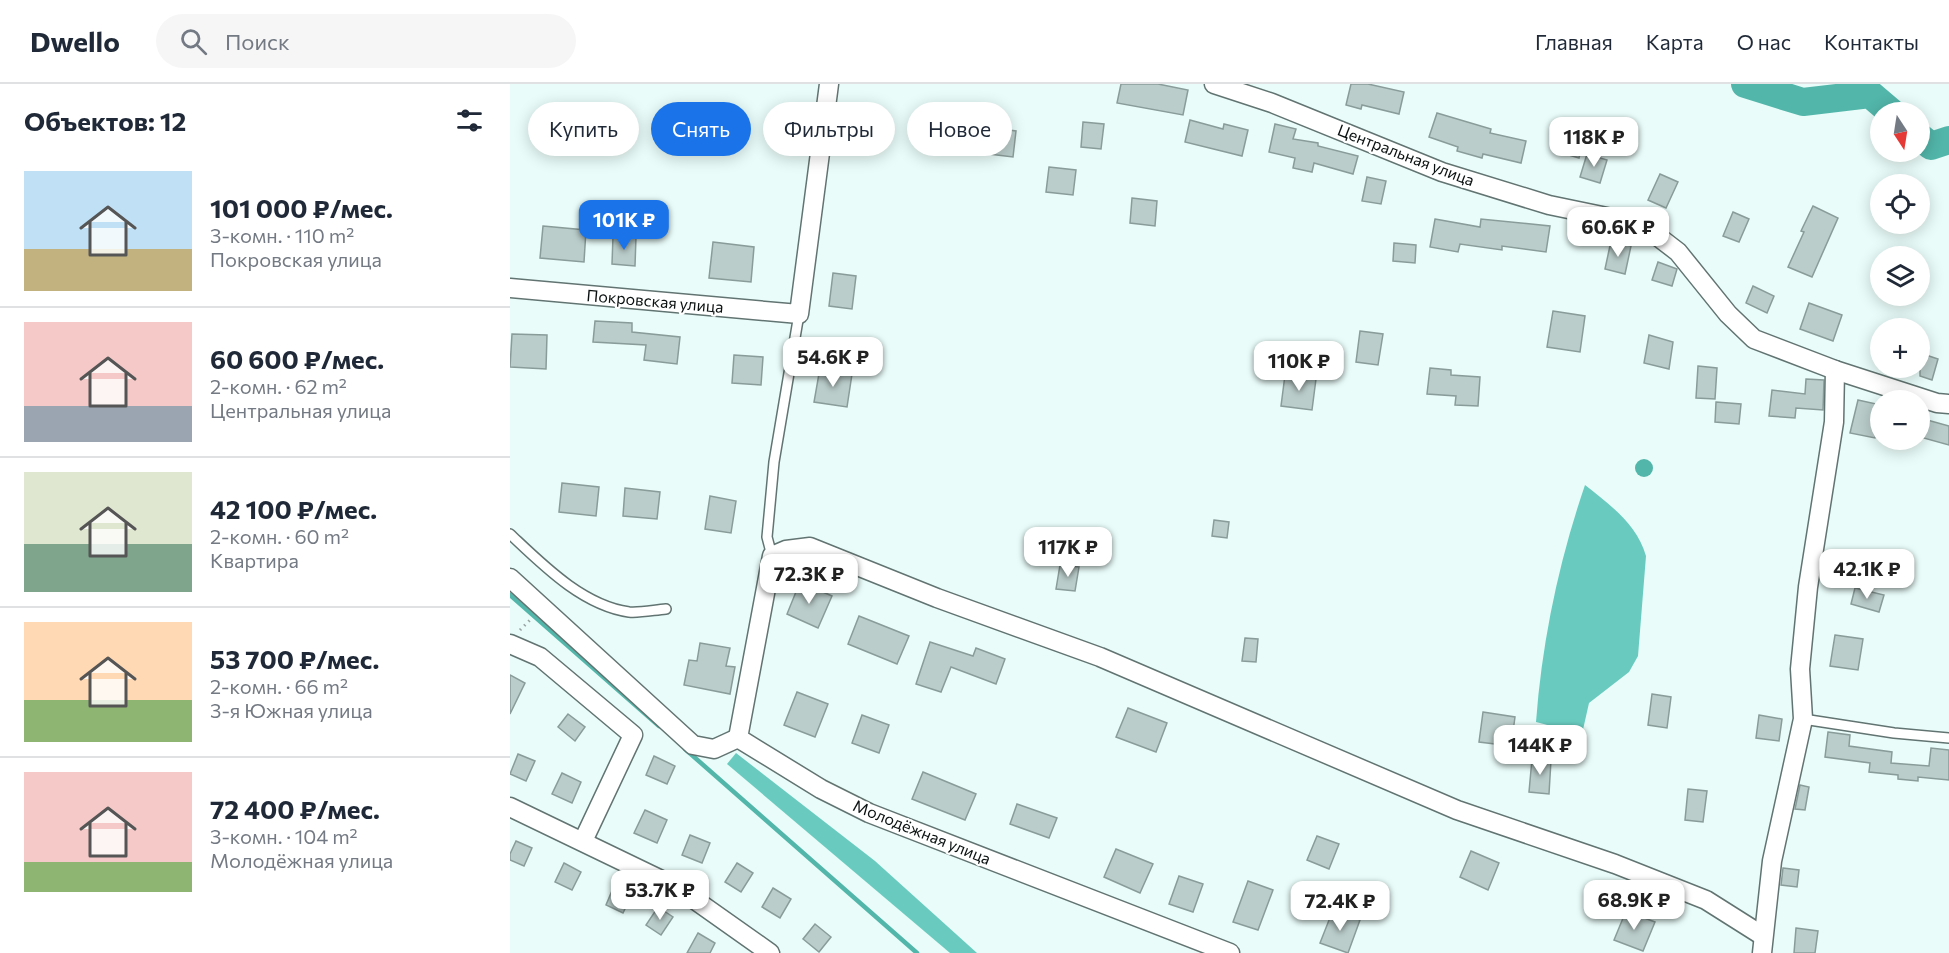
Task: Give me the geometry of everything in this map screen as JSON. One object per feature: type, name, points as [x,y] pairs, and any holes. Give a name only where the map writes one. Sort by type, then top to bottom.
[{"type":"street","points":[[799,315],[829,84]]},
{"type":"street","name":"Центральная улица","points":[[1214,84],[1272,103],[1442,172],[1549,204],[1636,223],[1678,252],[1728,314],[1754,339],[1835,370],[1943,403]]},
{"type":"street","name":"Покровская улица","points":[[510,288],[799,315]]},
{"type":"street","points":[[1762,944],[1772,861],[1803,718],[1800,669],[1808,587],[1834,422],[1835,370]]},
{"type":"street","points":[[510,578],[693,745],[714,749],[738,738],[772,556],[786,550],[810,547],[937,598],[1100,657],[1457,810],[1615,864],[1706,900],[1762,944]]},
{"type":"street","points":[[514,638],[633,735],[583,841]]},
{"type":"street","name":"Молодёжная улица","points":[[738,738],[821,789],[869,813],[1230,953]]},
{"type":"street","points":[[510,807],[678,888],[770,953]]},
{"type":"lane","points":[[772,556],[767,537],[774,462],[799,315]]},
{"type":"lane","points":[[510,534],[550,572],[600,604],[631,612],[666,609]]},
{"type":"lane","points":[[1803,718],[1894,733],[1949,738]]},
{"type":"path","points":[[514,638],[543,609]]},
{"type":"shaded area","points":[[1640,459],[1648,459],[1653,464],[1651,475],[1640,477],[1635,472],[1635,464]]},
{"type":"shaded area","points":[[1585,485],[1613,508],[1629,525],[1636,534],[1646,556],[1638,656],[1629,672],[1589,703],[1582,734],[1536,722],[1547,631],[1567,543]]},
{"type":"shaded area","points":[[736,753],[875,861],[977,953],[950,953],[727,764]]},
{"type":"building","points":[[1121,84],[1158,84],[1188,90],[1183,115],[1117,103]]},
{"type":"building","points":[[1351,84],[1368,84],[1404,92],[1399,114],[1362,105],[1361,109],[1346,105]]},
{"type":"building","points":[[1437,113],[1491,129],[1490,133],[1526,141],[1521,163],[1483,154],[1482,158],[1457,151],[1458,147],[1429,137]]},
{"type":"building","points":[[1190,120],[1223,129],[1224,124],[1248,130],[1242,156],[1185,142]]},
{"type":"building","points":[[1083,122],[1104,124],[1101,149],[1081,147]]},
{"type":"building","points":[[1560,122],[1586,130],[1579,158],[1552,150]]},
{"type":"building","points":[[1275,124],[1296,129],[1293,139],[1318,143],[1318,146],[1358,156],[1353,174],[1314,163],[1312,172],[1293,168],[1295,158],[1269,152]]},
{"type":"building","points":[[1012,130],[1016,131],[1013,157],[1005,156],[1012,156]]},
{"type":"building","points":[[1587,154],[1607,160],[1600,183],[1580,177]]},
{"type":"building","points":[[1049,167],[1076,170],[1073,195],[1046,192]]},
{"type":"building","points":[[1660,174],[1678,182],[1666,208],[1648,200]]},
{"type":"building","points":[[1367,177],[1386,181],[1381,204],[1362,201]]},
{"type":"building","points":[[1132,198],[1157,201],[1155,226],[1130,223]]},
{"type":"building","points":[[1813,206],[1838,218],[1812,277],[1788,267]]},
{"type":"building","points":[[1733,212],[1749,219],[1739,242],[1723,236]]},
{"type":"building","points":[[1435,219],[1480,227],[1481,219],[1550,226],[1546,252],[1502,246],[1502,250],[1460,244],[1458,252],[1430,247]]},
{"type":"building","points":[[543,226],[586,230],[584,262],[540,258]]},
{"type":"building","points":[[613,236],[636,237],[635,266],[612,264]]},
{"type":"building","points":[[1611,241],[1631,246],[1625,274],[1605,269]]},
{"type":"building","points":[[713,242],[754,247],[751,282],[709,278]]},
{"type":"building","points":[[1394,243],[1416,245],[1415,263],[1393,261]]},
{"type":"building","points":[[1658,262],[1677,269],[1672,286],[1652,280]]},
{"type":"building","points":[[833,273],[856,276],[852,309],[829,306]]},
{"type":"building","points":[[1753,286],[1774,296],[1767,313],[1746,303]]},
{"type":"building","points":[[1809,303],[1842,315],[1833,341],[1800,329]]},
{"type":"building","points":[[1553,311],[1585,316],[1580,352],[1547,347]]},
{"type":"building","points":[[595,321],[632,323],[632,332],[680,337],[677,364],[644,360],[646,345],[593,342]]},
{"type":"building","points":[[1360,331],[1383,334],[1378,365],[1356,362]]},
{"type":"building","points":[[512,334],[547,335],[546,369],[510,367]]},
{"type":"building","points":[[1649,335],[1673,342],[1669,369],[1644,363]]},
{"type":"building","points":[[734,355],[763,357],[761,385],[732,383]]},
{"type":"building","points":[[1930,356],[1938,359],[1932,380],[1926,378],[1930,378]]},
{"type":"building","points":[[1698,366],[1717,368],[1715,399],[1696,398]]},
{"type":"building","points":[[820,368],[852,374],[847,407],[814,402]]},
{"type":"building","points":[[1430,368],[1451,370],[1451,375],[1480,377],[1478,406],[1455,405],[1456,396],[1427,394]]},
{"type":"building","points":[[1285,375],[1316,379],[1312,410],[1281,406]]},
{"type":"building","points":[[1806,379],[1824,380],[1823,410],[1796,408],[1795,418],[1769,416],[1772,390],[1805,394]]},
{"type":"building","points":[[1858,400],[1870,403],[1870,437],[1850,433]]},
{"type":"building","points":[[1716,402],[1741,404],[1739,424],[1715,422]]},
{"type":"building","points":[[1930,421],[1949,426],[1949,445],[1930,440]]},
{"type":"building","points":[[562,483],[599,487],[596,516],[559,512]]},
{"type":"building","points":[[625,488],[660,492],[657,519],[623,516]]},
{"type":"building","points":[[710,496],[736,501],[731,533],[705,529]]},
{"type":"building","points":[[1214,520],[1229,522],[1227,538],[1212,536]]},
{"type":"building","points":[[1060,565],[1079,567],[1075,591],[1056,589]]},
{"type":"building","points":[[800,582],[832,596],[818,628],[787,614]]},
{"type":"building","points":[[1855,588],[1884,595],[1879,612],[1851,604]]},
{"type":"building","points":[[859,616],[909,636],[897,664],[848,644]]},
{"type":"building","points":[[1835,635],[1863,639],[1858,670],[1830,666]]},
{"type":"building","points":[[1245,638],[1258,639],[1256,662],[1242,661]]},
{"type":"building","points":[[930,642],[973,656],[976,648],[1005,659],[996,684],[951,667],[941,692],[916,684]]},
{"type":"building","points":[[700,643],[730,648],[726,666],[735,667],[730,694],[684,685],[689,660],[697,661]]},
{"type":"building","points":[[510,675],[525,683],[510,714]]},
{"type":"building","points":[[797,692],[828,704],[815,737],[784,725]]},
{"type":"building","points":[[1652,694],[1671,697],[1667,728],[1648,725]]},
{"type":"building","points":[[1128,708],[1167,723],[1156,752],[1116,737]]},
{"type":"building","points":[[1483,712],[1515,717],[1511,746],[1479,742]]},
{"type":"building","points":[[568,714],[585,727],[575,741],[558,727]]},
{"type":"building","points":[[862,715],[889,725],[879,753],[852,743]]},
{"type":"building","points":[[1759,715],[1782,719],[1779,741],[1756,738]]},
{"type":"building","points":[[1828,732],[1850,735],[1849,746],[1892,752],[1891,763],[1929,766],[1931,748],[1949,750],[1949,780],[1918,777],[1918,781],[1898,779],[1898,775],[1869,772],[1870,763],[1825,757]]},
{"type":"building","points":[[518,754],[535,761],[526,781],[510,774]]},
{"type":"building","points":[[654,756],[675,766],[667,784],[646,775]]},
{"type":"building","points":[[1532,759],[1551,760],[1549,794],[1529,792]]},
{"type":"building","points":[[923,772],[976,794],[965,820],[912,799]]},
{"type":"building","points":[[562,773],[581,782],[572,803],[552,794]]},
{"type":"building","points":[[1800,785],[1809,787],[1805,810],[1795,809]]},
{"type":"building","points":[[1688,789],[1707,791],[1703,822],[1685,820]]},
{"type":"building","points":[[1017,804],[1057,818],[1049,838],[1010,824]]},
{"type":"building","points":[[645,810],[667,820],[657,843],[634,833]]},
{"type":"building","points":[[690,835],[710,843],[702,863],[682,855]]},
{"type":"building","points":[[1317,836],[1339,844],[1329,869],[1307,860]]},
{"type":"building","points":[[516,841],[532,848],[524,866],[510,860],[510,854]]},
{"type":"building","points":[[1116,849],[1153,864],[1140,893],[1104,877]]},
{"type":"building","points":[[1471,851],[1499,863],[1488,890],[1460,877]]},
{"type":"building","points":[[564,863],[581,872],[572,890],[555,882]]},
{"type":"building","points":[[737,863],[753,873],[741,892],[725,882]]},
{"type":"building","points":[[1783,868],[1799,870],[1797,887],[1781,885]]},
{"type":"building","points":[[1179,876],[1203,884],[1193,912],[1169,904]]},
{"type":"building","points":[[1248,881],[1273,890],[1258,930],[1233,922]]},
{"type":"building","points":[[614,886],[632,894],[623,913],[606,905]]},
{"type":"building","points":[[773,888],[791,899],[780,918],[762,907]]},
{"type":"building","points":[[658,907],[673,917],[661,935],[646,925]]},
{"type":"building","points":[[1333,910],[1360,920],[1348,953],[1320,943]]},
{"type":"building","points":[[1626,911],[1655,922],[1643,951],[1614,940]]},
{"type":"building","points":[[815,924],[831,937],[819,952],[803,939]]},
{"type":"building","points":[[1796,928],[1818,931],[1815,953],[1794,953]]},
{"type":"building","points":[[698,933],[715,943],[710,953],[687,953]]},
{"type":"waterway","points":[[1745,84],[1803,102],[1870,94],[1879,102]]},
{"type":"waterway","points":[[1930,145],[1949,140]]},
{"type":"waterway","points":[[510,595],[659,726]]},
{"type":"waterway","points":[[685,749],[917,953]]}]
